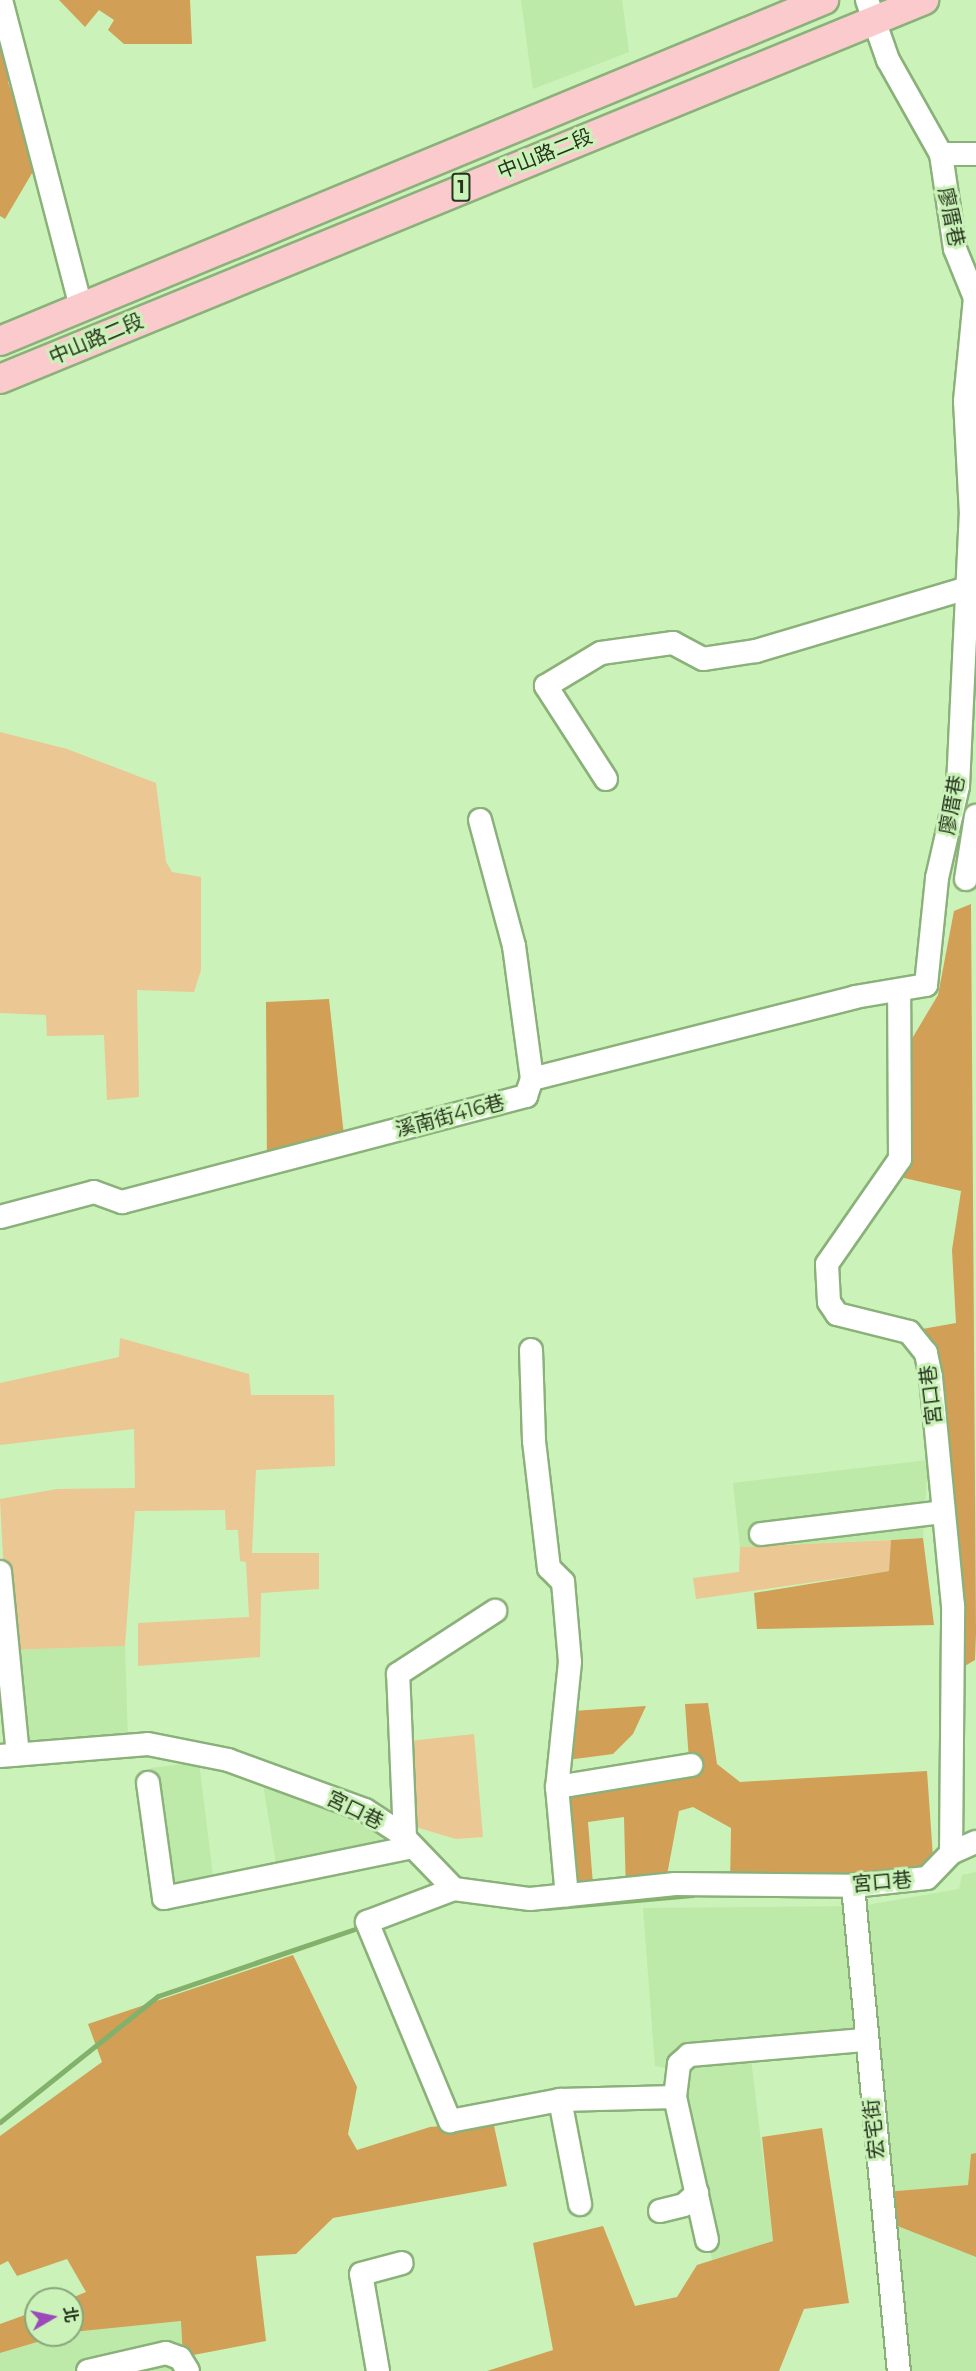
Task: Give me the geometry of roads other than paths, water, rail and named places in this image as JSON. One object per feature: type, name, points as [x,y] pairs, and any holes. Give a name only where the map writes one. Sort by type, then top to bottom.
[{"type":"main road","name":"中山路二段","points":[[0,342],[824,0]]},
{"type":"main road","name":"中山路二段","points":[[0,379],[870,10],[924,0]]},
{"type":"street","points":[[1,0],[81,308]]},
{"type":"street","name":"廖厝巷","points":[[870,10],[888,60],[941,154],[955,249],[975,298],[965,401],[968,588],[958,786],[937,878],[926,985],[899,991]]},
{"type":"street","points":[[941,154],[976,154]]},
{"type":"street","points":[[606,779],[546,686],[601,653],[673,643],[703,659],[756,651],[968,588]]},
{"type":"street","points":[[937,878],[971,880],[976,816]]},
{"type":"street","points":[[480,820],[514,946],[532,1079],[855,997],[899,991]]},
{"type":"street","name":"宮口巷","points":[[9,1755],[148,1744],[228,1760],[365,1810],[409,1842],[454,1888],[530,1899],[675,1884],[853,1886],[927,1878],[951,1853],[953,1606],[926,1353],[909,1332],[854,1322],[837,1314],[829,1302],[827,1264],[900,1159],[899,991]]},
{"type":"street","name":"溪南街416巷","points":[[0,1216],[94,1192],[122,1202],[526,1096],[532,1079]]},
{"type":"street","points":[[531,1350],[549,1568],[563,1582],[570,1662],[557,1787],[567,1896]]},
{"type":"street","points":[[761,1534],[942,1512]]},
{"type":"street","points":[[0,1572],[9,1755]]},
{"type":"street","points":[[148,1783],[165,1898],[409,1842],[398,1674],[495,1611]]},
{"type":"street","points":[[557,1787],[691,1765]]},
{"type":"street","points":[[951,1853],[976,1842]]},
{"type":"street","name":"宏宅街","points":[[853,1886],[864,2040],[899,2371]]},
{"type":"street","points":[[454,1888],[366,1922],[450,2121],[560,2100],[675,2097]]},
{"type":"street","points":[[708,2240],[675,2097],[679,2064],[689,2055],[864,2040]]},
{"type":"street","points":[[560,2100],[580,2204]]},
{"type":"street","points":[[660,2211],[684,2205],[697,2193]]},
{"type":"street","points":[[378,2371],[361,2274],[402,2263]]},
{"type":"street","points":[[88,2371],[166,2354],[180,2358],[188,2371]]},
{"type":"waterway","points":[[546,1908],[692,1895]]},
{"type":"waterway","points":[[0,2122],[158,1996],[364,1926]]}]
